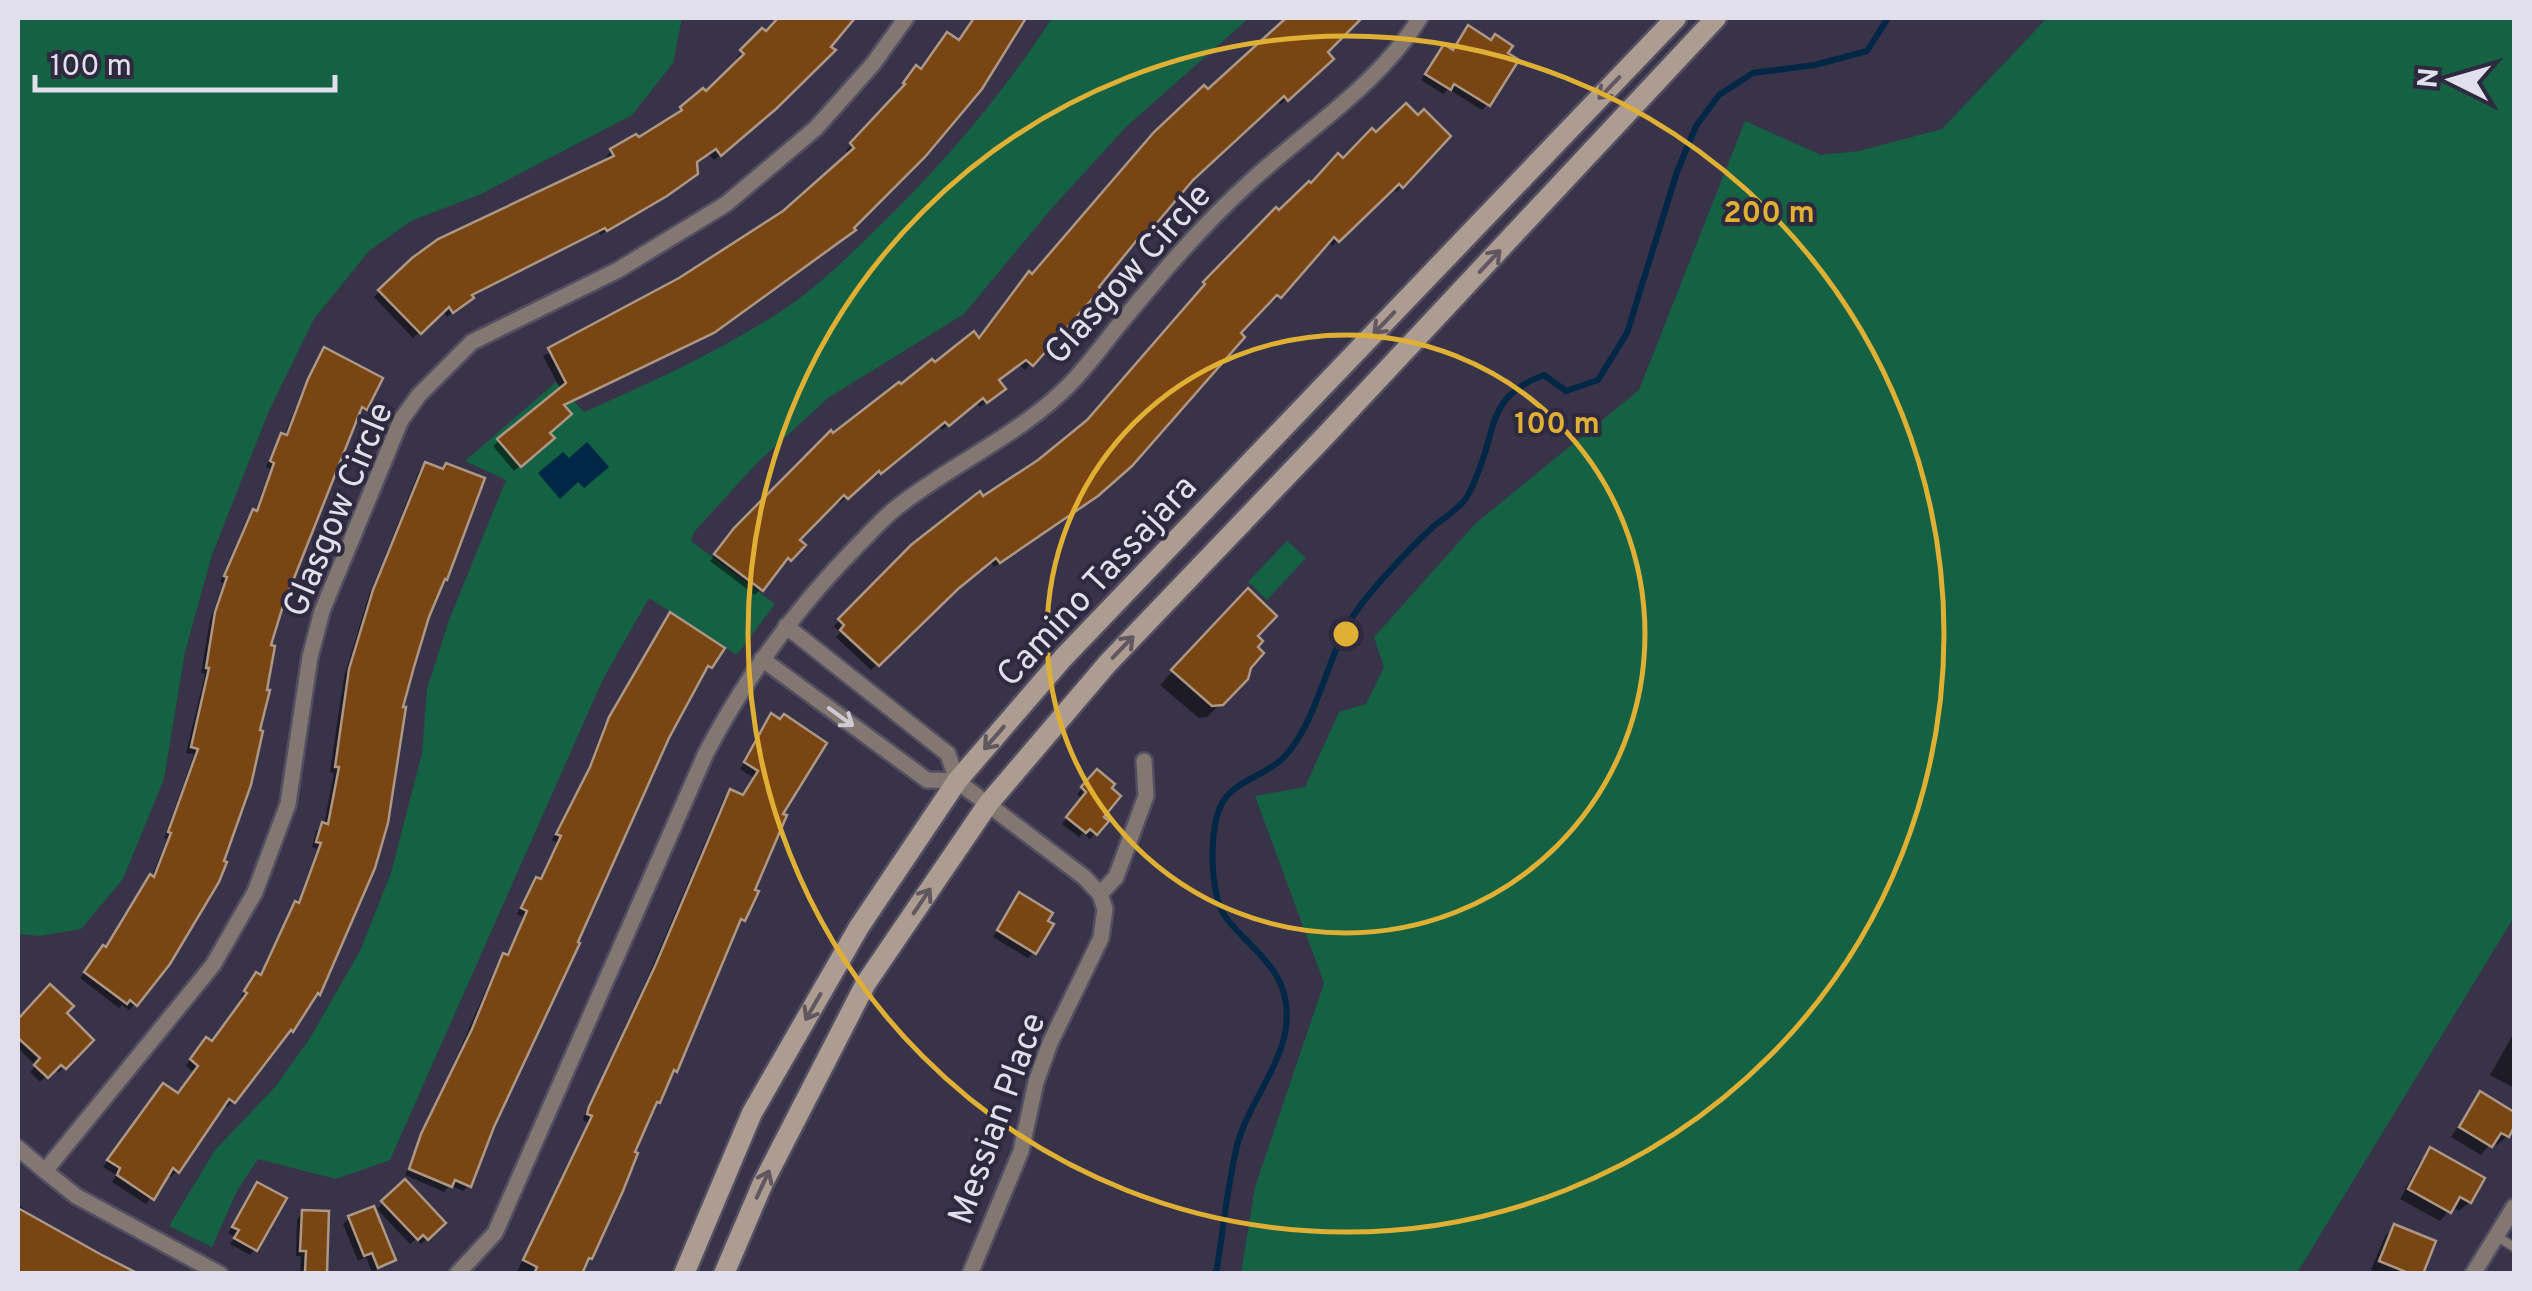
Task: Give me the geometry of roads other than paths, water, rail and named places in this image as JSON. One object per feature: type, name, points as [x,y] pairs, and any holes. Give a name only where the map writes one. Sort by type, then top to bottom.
[{"type":"main road","name":"Camino Tassajara","points":[[684,1274],[752,1114],[859,927],[958,781],[1063,658],[1676,18]]},
{"type":"main road","name":"Camino Tassajara","points":[[724,1274],[762,1185],[866,983],[988,804],[1108,663],[1716,18]]},
{"type":"street","name":"Glasgow Circle","points":[[45,1171],[213,965],[256,892],[288,804],[310,658],[322,611],[401,420],[418,395],[472,342],[618,270],[726,204],[816,128],[873,64],[906,18]]},
{"type":"street","name":"Glasgow Circle","points":[[457,1274],[495,1233],[515,1194],[706,753],[739,691],[786,626],[835,568],[893,510],[968,456],[1024,424],[1072,382],[1187,244],[1250,182],[1373,77],[1420,18]]},
{"type":"street","points":[[786,626],[948,754],[958,781],[1084,877],[1100,894],[1116,877],[1146,796],[1144,761]]},
{"type":"street","points":[[762,659],[927,780],[958,781]]},
{"type":"street","name":"Messian Place","points":[[970,1274],[1020,1152],[1036,1082],[1050,1043],[1102,938],[1105,909],[1100,894]]},
{"type":"street","points":[[18,1148],[76,1196],[220,1274]]},
{"type":"street","points":[[2473,1274],[2514,1207]]},
{"type":"lane","points":[[2496,1236],[2514,1247]]},
{"type":"water","points":[[587,442],[609,467],[584,488],[578,482],[560,499],[538,473],[563,452],[569,458]]},
{"type":"waterway","points":[[1216,1274],[1237,1146],[1280,1052],[1287,1012],[1283,990],[1273,970],[1227,919],[1217,897],[1213,840],[1222,804],[1236,788],[1274,765],[1295,744],[1353,616],[1403,557],[1465,499],[1503,403],[1526,383],[1544,375],[1566,391],[1598,380],[1627,333],[1677,172],[1696,126],[1719,95],[1753,73],[1815,65],[1867,51],[1888,18]]}]
